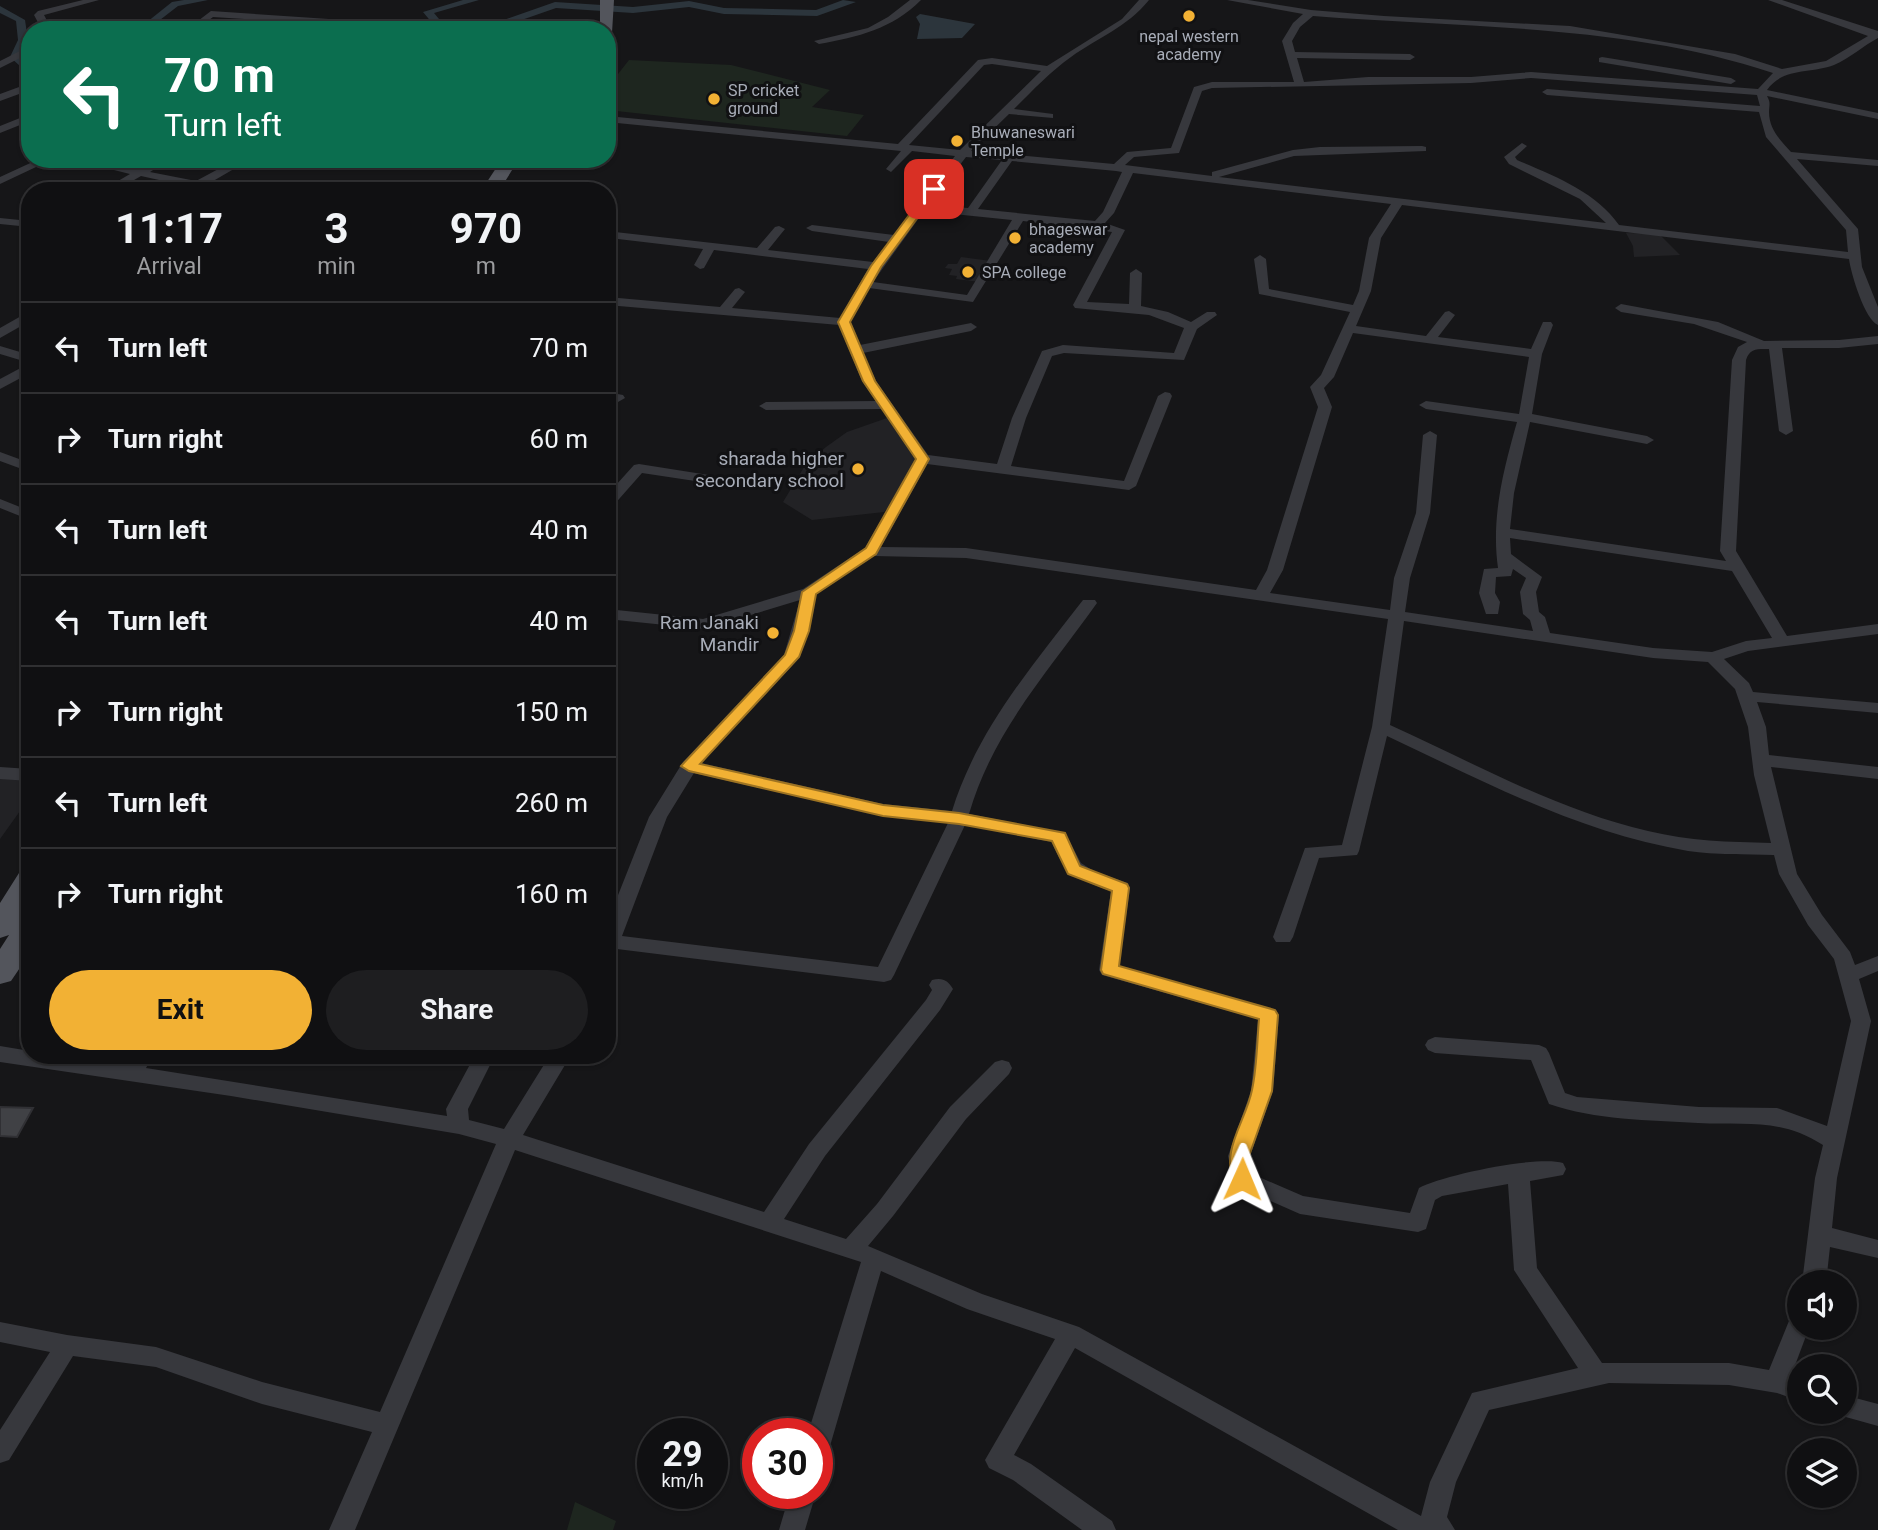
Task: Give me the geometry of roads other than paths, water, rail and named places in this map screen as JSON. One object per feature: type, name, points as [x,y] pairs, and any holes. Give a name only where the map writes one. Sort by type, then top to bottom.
[{"type":"main road","points":[[0,927],[21,894]]},
{"type":"main road","points":[[0,973],[21,942]]},
{"type":"street","points":[[42,21],[39,15],[41,13],[94,0]]},
{"type":"street","points":[[819,41],[872,32],[890,23],[916,0]]},
{"type":"street","points":[[844,322],[876,266],[961,155],[1049,69],[1125,21],[1144,0]]},
{"type":"street","points":[[1232,0],[1279,3],[1311,13],[1570,29],[1735,58],[1780,72],[1821,66],[1846,56],[1865,40],[1876,35]]},
{"type":"street","points":[[1773,0],[1876,35]]},
{"type":"street","points":[[1300,85],[1287,41],[1296,25],[1311,13]]},
{"type":"street","points":[[202,21],[211,14],[314,21]]},
{"type":"street","points":[[0,65],[21,54]]},
{"type":"street","points":[[1291,55],[1410,57]]},
{"type":"street","points":[[1602,60],[1783,94],[1878,116]]},
{"type":"street","points":[[891,169],[904,148],[981,62],[992,61],[1049,69]]},
{"type":"street","points":[[1098,225],[1108,213],[1122,169],[1131,154],[1175,151],[1201,86],[1300,85],[1368,80],[1471,80],[1531,75],[1762,90],[1780,72]]},
{"type":"street","points":[[0,98],[21,90]]},
{"type":"street","points":[[1762,90],[1770,135],[1852,229],[1852,256],[1858,280],[1878,321]]},
{"type":"street","points":[[1547,92],[1765,109]]},
{"type":"street","points":[[1009,111],[1049,116]]},
{"type":"street","points":[[616,120],[1122,169],[1852,256]]},
{"type":"street","points":[[0,130],[21,121]]},
{"type":"street","points":[[1522,146],[1509,157],[1513,162],[1563,185],[1597,206],[1615,227]]},
{"type":"street","points":[[1203,178],[1308,151],[1422,149]]},
{"type":"street","points":[[1787,155],[1878,163]]},
{"type":"street","points":[[971,212],[1008,159]]},
{"type":"street","points":[[0,181],[28,168]]},
{"type":"street","points":[[116,168],[183,182]]},
{"type":"street","points":[[122,182],[148,168]]},
{"type":"street","points":[[204,182],[229,168]]},
{"type":"street","points":[[1261,595],[1275,570],[1325,407],[1317,387],[1327,377],[1365,291],[1375,238],[1399,201]]},
{"type":"street","points":[[920,207],[1098,225],[1119,230],[1077,308],[1135,307],[1172,316],[1191,327]]},
{"type":"street","points":[[864,284],[969,299],[1019,218]]},
{"type":"street","points":[[0,221],[21,223]]},
{"type":"street","points":[[812,228],[896,239]]},
{"type":"street","points":[[760,252],[779,229]]},
{"type":"street","points":[[616,235],[876,266]]},
{"type":"street","points":[[700,265],[711,245]]},
{"type":"street","points":[[1260,259],[1263,290],[1286,297],[1356,309]]},
{"type":"street","points":[[1135,307],[1136,273]]},
{"type":"street","points":[[723,311],[740,292]]},
{"type":"street","points":[[616,302],[844,322]]},
{"type":"street","points":[[1621,308],[1724,327],[1768,345]]},
{"type":"street","points":[[1003,470],[1019,418],[1047,354],[1063,349],[1179,357],[1191,327],[1211,315]]},
{"type":"street","points":[[1430,339],[1449,315]]},
{"type":"street","points":[[0,334],[21,321]]},
{"type":"street","points":[[844,322],[869,381],[923,459],[1129,485],[1166,396]]},
{"type":"street","points":[[1492,611],[1486,580],[1489,572],[1506,573],[1501,532],[1507,483],[1524,418],[1536,354],[1547,325]]},
{"type":"street","points":[[857,350],[971,327]]},
{"type":"street","points":[[1348,329],[1536,354]]},
{"type":"street","points":[[1783,642],[1728,551],[1740,360],[1743,350],[1751,345],[1878,340]]},
{"type":"street","points":[[1768,345],[1786,431]]},
{"type":"street","points":[[0,351],[21,357]]},
{"type":"street","points":[[0,385],[21,372]]},
{"type":"street","points":[[766,406],[886,405]]},
{"type":"street","points":[[1426,405],[1524,418],[1647,440]]},
{"type":"street","points":[[1283,937],[1312,852],[1350,851],[1381,727],[1402,578],[1423,513],[1430,435]]},
{"type":"street","points":[[0,456],[21,464]]},
{"type":"street","points":[[616,615],[704,624],[809,592],[871,551],[923,459]]},
{"type":"street","points":[[616,494],[639,468],[715,480]]},
{"type":"street","points":[[0,503],[21,512]]},
{"type":"street","points":[[1501,532],[1736,566]]},
{"type":"street","points":[[871,551],[965,553],[1653,653],[1713,657],[1746,646],[1878,629]]},
{"type":"street","points":[[1504,556],[1534,577],[1528,593],[1531,614],[1537,617],[1543,637]]},
{"type":"street","points":[[616,927],[658,817],[689,766],[792,657],[802,631],[809,592]]},
{"type":"street","points":[[616,946],[884,975],[959,818],[965,795],[1001,720],[1089,603]]},
{"type":"street","points":[[1713,657],[1743,687],[1756,727],[1761,760],[1788,874],[1815,920],[1843,957],[1869,1025],[1834,1141],[1826,1178],[1816,1270]]},
{"type":"street","points":[[1746,696],[1878,708]]},
{"type":"street","points":[[1381,727],[1559,810],[1644,836],[1691,845],[1782,849]]},
{"type":"street","points":[[1761,760],[1878,773]]},
{"type":"street","points":[[689,766],[883,810],[959,818],[1059,837],[1074,870],[1121,888],[1110,970],[1269,1015],[1262,1091],[1239,1156],[1242,1179],[1300,1205],[1418,1223],[1424,1213],[1424,1198],[1430,1191],[1555,1169]]},
{"type":"street","points":[[0,773],[21,774]]},
{"type":"street","points":[[1849,976],[1878,963]]},
{"type":"street","points":[[769,1223],[817,1150],[933,1005],[943,989],[939,985]]},
{"type":"street","points":[[1435,1045],[1539,1053],[1556,1098],[1576,1105],[1699,1115],[1777,1116],[1812,1127],[1834,1141]]},
{"type":"street","points":[[0,1054],[21,1056]]},
{"type":"street","points":[[138,1064],[459,1126],[509,1139],[863,1253],[975,1301],[1071,1334],[1422,1530]]},
{"type":"street","points":[[459,1126],[457,1108],[480,1064]]},
{"type":"street","points":[[342,1530],[509,1139],[555,1064]]},
{"type":"street","points":[[824,1418],[863,1253],[885,1210],[958,1112],[1002,1068]]},
{"type":"street","points":[[1516,1175],[1519,1182],[1526,1270],[1596,1375]]},
{"type":"street","points":[[1820,1235],[1878,1249]]},
{"type":"street","points":[[0,1332],[67,1345],[156,1357],[262,1393],[385,1424]]},
{"type":"street","points":[[1071,1334],[998,1460],[1022,1472],[1103,1530]]},
{"type":"street","points":[[0,1452],[67,1345]]},
{"type":"street","points":[[1442,1530],[1433,1521],[1443,1482],[1481,1401],[1596,1375],[1648,1371],[1729,1374],[1787,1386]]},
{"type":"street","points":[[1857,1409],[1878,1415]]},
{"type":"street","points":[[792,1530],[798,1509]]},
{"type":"waterway","points":[[153,21],[175,4],[203,0]]},
{"type":"waterway","points":[[435,21],[428,12],[474,0]]},
{"type":"waterway","points":[[510,21],[555,5],[633,10],[689,4],[724,11],[817,13],[851,2],[848,0]]},
{"type":"waterway","points":[[0,9],[20,20],[21,27]]},
{"type":"waterway","points":[[21,44],[15,57],[21,63]]},
{"type":"place","name":"nepal western academy","points":[[1189,16]]},
{"type":"place","name":"SP cricket ground","points":[[714,99]]},
{"type":"place","name":"Bhuwaneswari Temple","points":[[957,141]]},
{"type":"place","name":"bhageswar academy","points":[[1015,238]]},
{"type":"place","name":"SPA college","points":[[968,272]]},
{"type":"place","name":"sharada higher secondary school","points":[[858,469]]},
{"type":"place","name":"Ram Janaki Mandir","points":[[773,633]]}]
